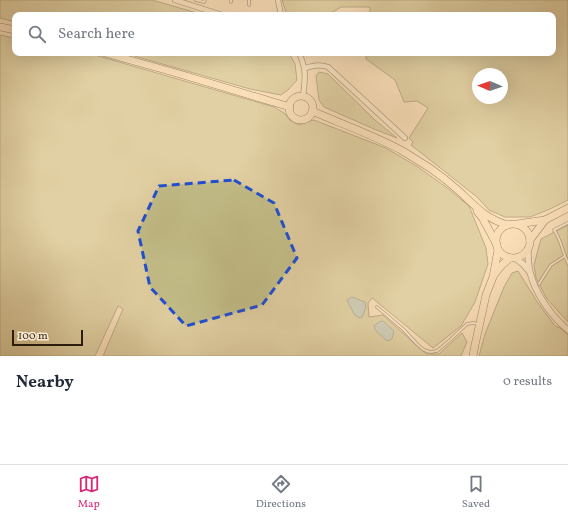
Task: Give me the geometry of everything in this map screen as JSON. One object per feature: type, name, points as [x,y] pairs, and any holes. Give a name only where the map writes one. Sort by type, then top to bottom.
[{"type":"main road","points":[[0,26],[12,29]]},
{"type":"main road","points":[[116,56],[290,107]]},
{"type":"main road","points":[[303,97],[310,100],[312,104],[312,111],[308,118],[297,120],[291,115],[290,107],[293,100],[303,97]]},
{"type":"main road","points":[[312,111],[368,134],[402,151],[432,170],[490,218],[508,225]]},
{"type":"main road","points":[[474,206],[483,219],[502,254],[512,258]]},
{"type":"main road","points":[[473,356],[486,295],[493,277],[498,248],[496,240],[500,231],[503,227],[508,225],[545,220],[568,208]]},
{"type":"main road","points":[[530,240],[545,220]]},
{"type":"main road","points":[[493,277],[502,265],[512,258],[520,257],[528,250],[530,245],[529,234],[522,226],[516,224]]},
{"type":"street","points":[[175,0],[213,12]]},
{"type":"street","points":[[278,0],[280,12]]},
{"type":"street","points":[[300,56],[305,68],[303,97]]},
{"type":"street","points":[[305,68],[316,65],[328,67],[405,138]]},
{"type":"street","points":[[528,250],[530,273],[537,290],[552,313],[568,330]]},
{"type":"street","points":[[512,258],[523,264],[530,273]]},
{"type":"lane","points":[[196,0],[204,2],[205,0]]},
{"type":"lane","points":[[249,0],[249,5]]},
{"type":"lane","points":[[568,223],[554,230],[559,238],[568,262]]},
{"type":"lane","points":[[539,284],[551,265],[565,256]]},
{"type":"lane","points":[[377,307],[403,329],[424,350],[430,352],[437,351],[467,324],[479,324]]},
{"type":"lane","points":[[469,356],[475,344]]},
{"type":"highlighted area","points":[[234,180],[274,203],[297,258],[262,305],[186,326],[150,287],[138,231],[159,186]]},
{"type":"shaded area","points":[[0,0],[152,0],[194,12],[12,12],[12,21],[0,18]]},
{"type":"shaded area","points":[[282,0],[568,0],[568,200],[530,217],[505,217],[489,210],[477,197],[411,145],[413,142],[409,138],[428,108],[417,101],[404,102],[395,80],[366,59],[366,56],[556,56],[556,12],[370,12],[370,7],[341,7],[333,12],[286,12]]},
{"type":"shaded area","points":[[0,35],[12,37],[12,56],[98,56],[274,107],[284,113],[291,121],[299,125],[314,120],[386,148],[418,167],[469,206],[486,248],[488,264],[475,302],[461,326],[433,348],[372,298],[368,303],[369,317],[383,315],[426,354],[439,354],[462,333],[467,342],[461,356],[103,356],[123,309],[118,306],[95,356],[0,356]]},
{"type":"shaded area","points":[[134,56],[291,56],[295,64],[297,80],[288,90],[281,95],[250,89]]},
{"type":"shaded area","points":[[319,72],[328,74],[375,120],[397,138],[324,107],[319,100],[316,76]]},
{"type":"shaded area","points":[[568,225],[568,322],[547,299],[536,278],[534,265],[541,239]]},
{"type":"shaded area","points":[[518,271],[538,303],[555,326],[560,328],[568,335],[568,356],[479,356],[485,334],[504,287],[512,273]]},
{"type":"water","points":[[352,297],[365,302],[366,307],[362,317],[359,318],[354,314],[347,300]]},
{"type":"water","points":[[383,321],[394,331],[392,339],[387,341],[376,331],[374,326]]}]
